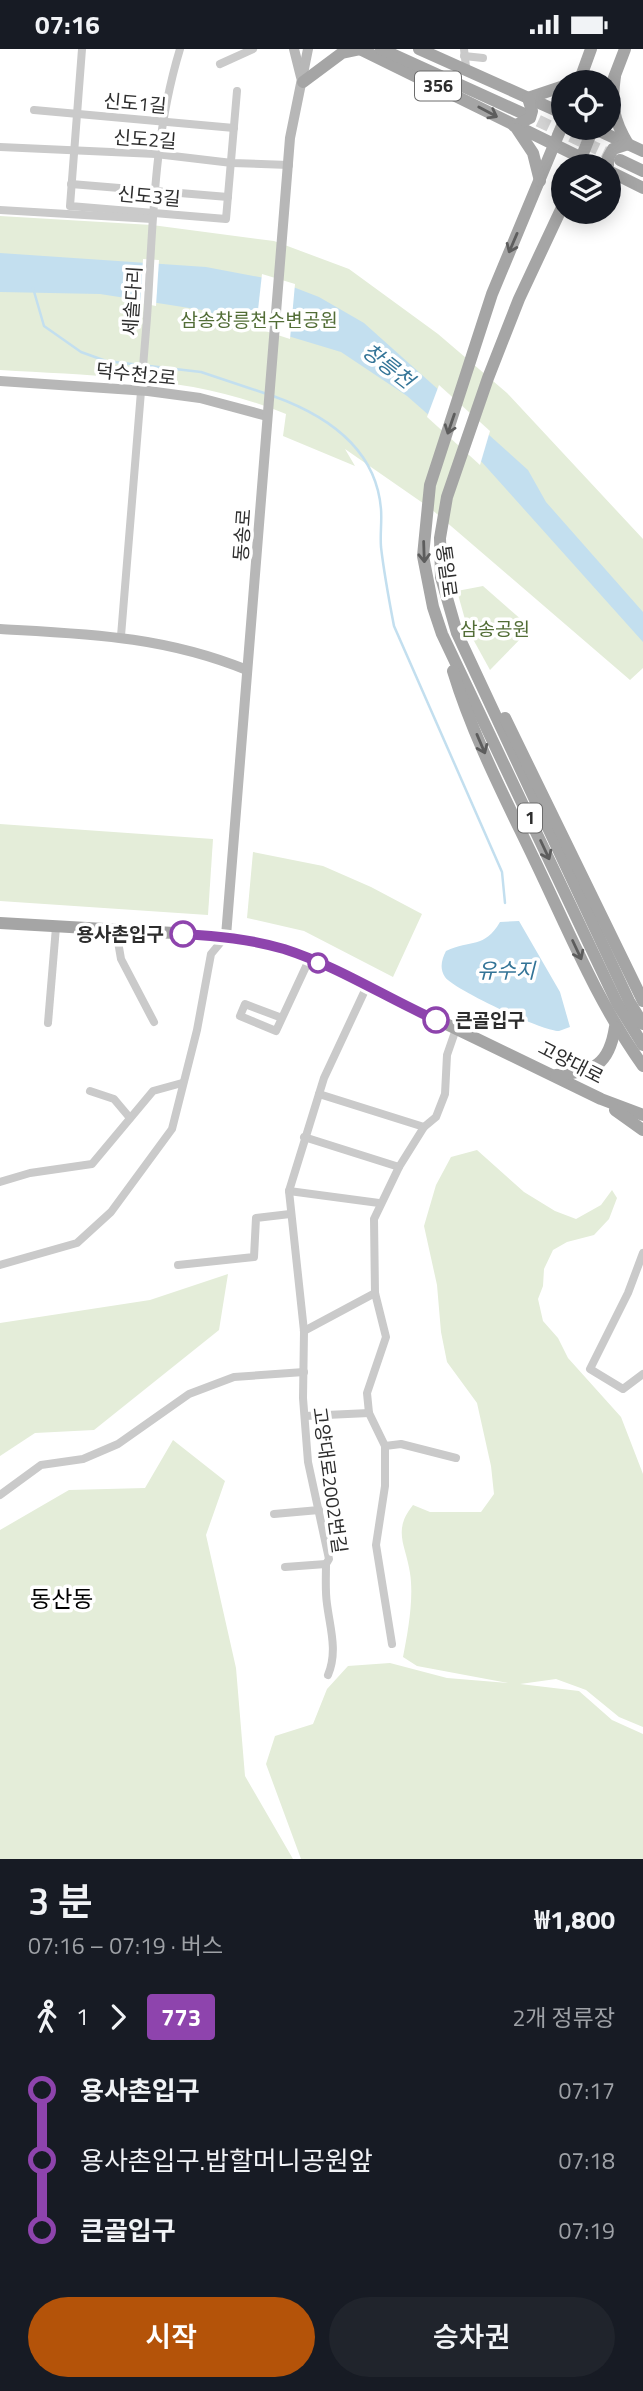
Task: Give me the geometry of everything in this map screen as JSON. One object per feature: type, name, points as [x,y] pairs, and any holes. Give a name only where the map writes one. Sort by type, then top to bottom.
[{"type":"main road","points":[[294,49],[303,82]]},
{"type":"main road","points":[[289,165],[293,118],[303,82],[308,49]]},
{"type":"main road","points":[[303,82],[342,54],[360,49]]},
{"type":"main road","name":"356","points":[[360,49],[568,154]]},
{"type":"main road","points":[[381,49],[522,113]]},
{"type":"main road","name":"356","points":[[419,49],[465,57],[528,98],[551,108]]},
{"type":"main road","points":[[584,70],[591,49]]},
{"type":"main road","points":[[617,70],[625,49]]},
{"type":"main road","points":[[581,70],[586,65]]},
{"type":"main road","points":[[540,181],[533,153],[514,126],[530,118],[532,111],[528,98],[551,90]]},
{"type":"main road","points":[[621,130],[628,144]]},
{"type":"main road","name":"통일로","points":[[556,140],[492,294],[472,364],[429,485],[423,556],[433,607],[442,633],[623,1002],[643,1024]]},
{"type":"main road","points":[[619,140],[643,151]]},
{"type":"main road","points":[[610,154],[613,149],[628,144]]},
{"type":"main road","name":"동송로","points":[[226,936],[239,805],[247,670],[289,165]]},
{"type":"main road","points":[[621,167],[643,171]]},
{"type":"main road","points":[[623,178],[643,188]]},
{"type":"main road","name":"통일로","points":[[555,224],[519,299],[488,378],[447,497],[440,538],[442,577],[457,633],[643,1045]]},
{"type":"main road","name":"덕수천2로","points":[[0,381],[141,390],[200,398],[267,416]]},
{"type":"main road","points":[[0,629],[121,636],[186,647],[247,670]]},
{"type":"main road","points":[[442,633],[461,699],[488,762],[615,1027],[643,1066]]},
{"type":"main road","points":[[457,633],[521,748],[643,1001]]},
{"type":"main road","name":"고양대로","points":[[0,923],[226,936],[284,949],[556,1075],[601,1099],[643,1115]]},
{"type":"main road","points":[[556,1075],[580,1073],[605,1059],[610,1053],[615,1027]]},
{"type":"main road","points":[[601,1099],[643,1130]]},
{"type":"street","points":[[82,49],[71,184],[228,197],[237,91]]},
{"type":"street","name":"세솔다리","points":[[121,636],[143,373],[156,154],[180,49]]},
{"type":"street","points":[[220,64],[253,49]]},
{"type":"street","points":[[465,57],[483,58]]},
{"type":"street","name":"신도1길","points":[[34,110],[234,128]]},
{"type":"street","points":[[628,144],[643,144]]},
{"type":"street","name":"신도2길","points":[[0,147],[156,154],[232,163],[289,165]]},
{"type":"street","name":"신도3길","points":[[71,184],[70,206],[152,215]]},
{"type":"street","name":"신도3길","points":[[0,209],[226,219],[228,197]]},
{"type":"street","points":[[48,1023],[56,927]]},
{"type":"street","points":[[116,930],[121,958],[154,1022]]},
{"type":"street","points":[[0,1265],[77,1243],[111,1212],[173,1129],[197,1030],[211,954],[226,936]]},
{"type":"street","points":[[282,1018],[244,1005],[240,1016],[276,1031],[309,960]]},
{"type":"street","name":"고양대로2002번길","points":[[328,1675],[333,1662],[326,1564],[329,1559],[308,1462],[304,1331],[289,1191],[319,1094],[367,986]]},
{"type":"street","points":[[305,1416],[369,1413],[367,1393],[386,1337],[375,1293],[374,1219],[379,1203],[399,1167],[424,1128],[436,1117],[445,1094],[447,1055],[456,1029]]},
{"type":"street","points":[[0,1182],[30,1173],[92,1164],[153,1091],[182,1083]]},
{"type":"street","points":[[90,1091],[114,1099],[130,1118]]},
{"type":"street","points":[[319,1094],[424,1128]]},
{"type":"street","points":[[304,1137],[399,1167]]},
{"type":"street","points":[[289,1191],[379,1203]]},
{"type":"street","points":[[178,1265],[254,1257],[256,1218],[290,1214]]},
{"type":"street","points":[[643,1253],[628,1293],[590,1369],[624,1389],[643,1374]]},
{"type":"street","points":[[304,1331],[375,1293]]},
{"type":"street","points":[[0,1495],[41,1465],[83,1459],[118,1444],[188,1394],[234,1377],[304,1372]]},
{"type":"street","name":"고양대로2002번길","points":[[369,1413],[385,1446],[385,1486],[376,1545],[392,1644]]},
{"type":"street","points":[[385,1446],[401,1444],[456,1458]]},
{"type":"street","points":[[274,1514],[318,1510]]},
{"type":"street","points":[[285,1567],[326,1564]]},
{"type":"green space","name":"삼송창릉천수변공원","points":[[0,216],[152,225],[274,241],[349,269],[438,334],[507,393],[643,539],[643,668],[630,680],[430,508],[345,449],[355,466],[283,436],[286,414],[252,401],[181,385],[0,370]]},
{"type":"green space","name":"삼송공원","points":[[483,586],[531,628],[490,670],[468,630],[457,591]]},
{"type":"green space","points":[[0,824],[213,839],[208,915],[0,901]]},
{"type":"green space","points":[[253,852],[323,866],[422,914],[393,977],[304,931],[247,918]]},
{"type":"green space","points":[[477,1150],[524,1192],[555,1211],[576,1219],[601,1205],[612,1190],[617,1198],[609,1219],[594,1235],[567,1242],[553,1250],[544,1269],[543,1286],[538,1299],[543,1321],[558,1338],[568,1358],[621,1417],[643,1474],[643,1727],[619,1717],[586,1690],[556,1679],[520,1684],[579,1691],[612,1720],[643,1734],[643,1859],[301,1859],[266,1764],[275,1736],[313,1724],[327,1689],[348,1666],[390,1663],[447,1678],[508,1683],[417,1666],[403,1657],[411,1593],[410,1573],[402,1538],[407,1514],[413,1505],[430,1512],[481,1512],[494,1494],[491,1466],[477,1403],[447,1362],[437,1285],[424,1226],[436,1185],[451,1157]]},
{"type":"green space","points":[[228,1274],[219,1330],[94,1430],[35,1433],[0,1456],[0,1323],[150,1300]]},
{"type":"green space","points":[[173,1440],[225,1481],[206,1535],[236,1668],[245,1776],[293,1859],[0,1859],[0,1530],[69,1490],[145,1488]]},
{"type":"water","name":"창릉천","points":[[0,253],[206,267],[275,280],[319,297],[364,323],[528,470],[546,502],[643,612],[643,642],[480,460],[407,396],[341,352],[202,310],[100,294],[0,292]]},
{"type":"water","name":"유수지","points":[[519,921],[560,992],[570,1027],[559,1031],[518,1018],[464,991],[443,974],[442,964],[446,951],[482,940],[494,931],[500,922]]},
{"type":"pier","points":[[143,259],[159,260],[156,306],[140,303]]},
{"type":"pier","points":[[262,274],[295,284],[290,339],[256,328]]},
{"type":"pier","points":[[439,385],[490,431],[480,465],[427,417]]},
{"type":"waterway","points":[[33,288],[44,326],[81,352],[106,361],[201,372],[267,394]]},
{"type":"waterway","points":[[273,396],[312,413],[329,424],[359,451],[369,468],[377,487],[381,509],[381,547],[394,626],[502,872],[505,903]]},
{"type":"tunnel","points":[[522,113],[608,154]]},
{"type":"bus line","name":"773","points":[[183,934],[226,936],[284,949],[341,973],[436,1020]]},
{"type":"place","name":"용사촌입구","points":[[183,934]]},
{"type":"place","name":"큰골입구","points":[[436,1020]]},
{"type":"district","name":"동산동","points":[[62,1599]]}]
